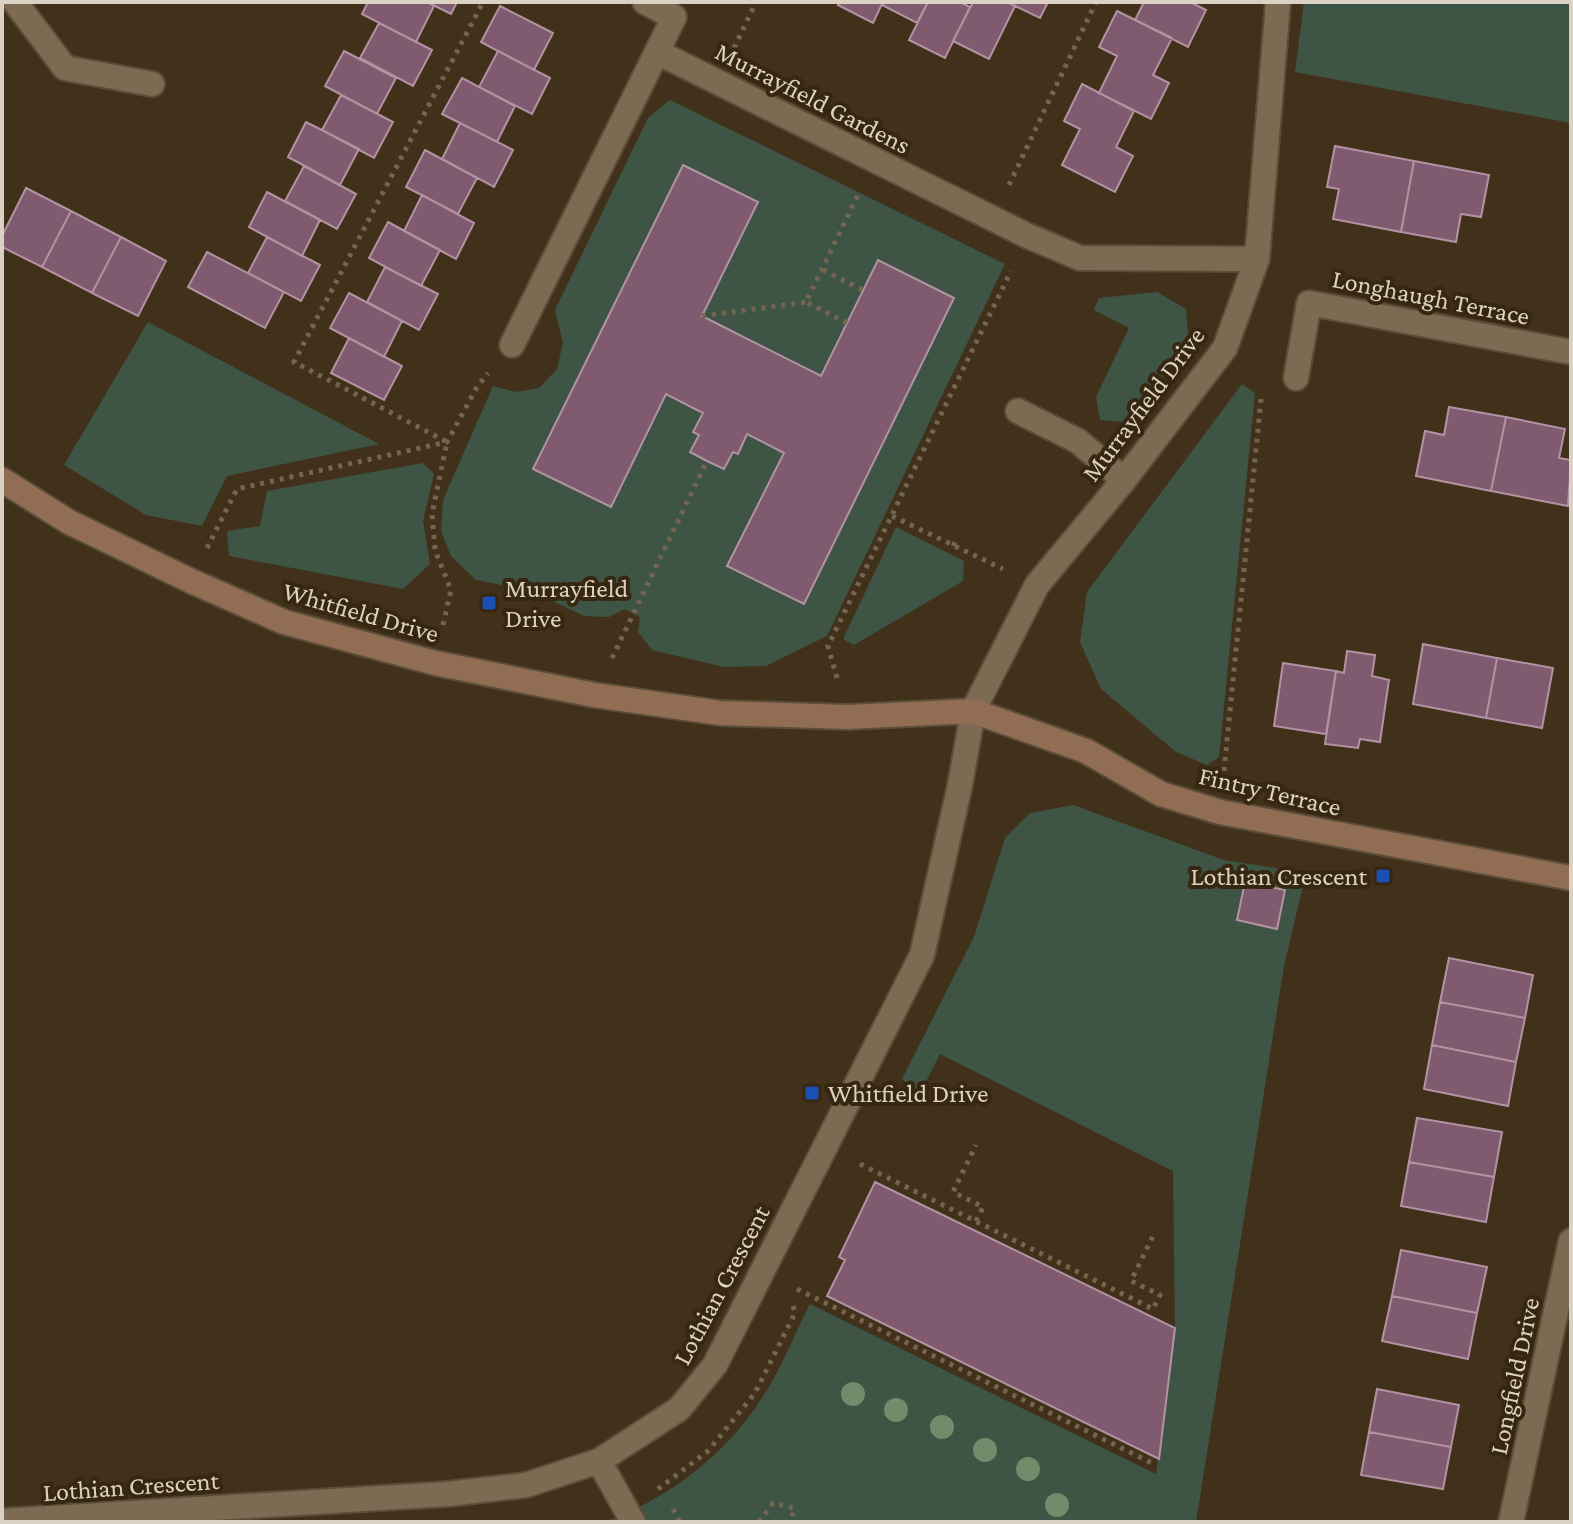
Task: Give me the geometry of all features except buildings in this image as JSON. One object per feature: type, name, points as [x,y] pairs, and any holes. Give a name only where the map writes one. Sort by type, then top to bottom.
[{"type":"street","points":[[15,2],[65,68],[152,84]]},
{"type":"street","points":[[512,345],[674,17],[645,2]]},
{"type":"street","name":"Murrayfield Drive","points":[[973,711],[1037,585],[1124,480],[1225,348],[1257,259],[1278,2]]},
{"type":"street","name":"Murrayfield Gardens","points":[[657,52],[1028,236],[1080,258],[1257,259]]},
{"type":"street","name":"Longhaugh Terrace","points":[[1296,378],[1309,303],[1571,352]]},
{"type":"street","points":[[1018,411],[1078,441],[1124,480]]},
{"type":"street","name":"Whitfield Drive","points":[[2,480],[69,522],[284,622],[435,663],[594,695],[720,713],[848,717],[973,711]]},
{"type":"street","name":"Fintry Terrace","points":[[973,711],[1086,751],[1161,794],[1220,812],[1571,878]]},
{"type":"street","name":"Lothian Crescent","points":[[2,1521],[447,1494],[526,1485],[599,1461],[679,1409],[715,1365],[922,955],[960,785],[973,711]]},
{"type":"street","name":"Longfield Drive","points":[[1511,1522],[1571,1241]]},
{"type":"street","points":[[599,1461],[633,1522]]},
{"type":"path","points":[[447,442],[294,362],[483,2]]},
{"type":"path","points":[[718,81],[756,2]]},
{"type":"path","points":[[993,218],[1096,2]]},
{"type":"path","points":[[806,302],[874,160]]},
{"type":"path","points":[[848,717],[828,646],[1028,236]]},
{"type":"path","points":[[823,270],[863,290]]},
{"type":"path","points":[[702,316],[806,302],[847,323]]},
{"type":"path","points":[[435,663],[451,590],[435,550],[432,514],[447,442],[477,387],[512,345]]},
{"type":"path","points":[[1220,812],[1262,390],[1225,348]]},
{"type":"path","points":[[191,581],[237,489],[447,442]]},
{"type":"path","points":[[594,695],[707,461]]},
{"type":"path","points":[[892,516],[1037,585]]},
{"type":"path","points":[[953,546],[957,537]]},
{"type":"path","points":[[976,1145],[953,1192],[983,1207],[976,1221]]},
{"type":"path","points":[[825,1147],[1153,1309],[1160,1295],[1131,1281],[1154,1234]]},
{"type":"path","points":[[789,1285],[1154,1464]]},
{"type":"path","points":[[759,1522],[773,1503],[794,1508],[791,1522]]},
{"type":"green space","points":[[1304,2],[1571,2],[1571,123],[1295,72]]},
{"type":"green space","points":[[670,100],[1005,264],[827,636],[766,666],[724,667],[652,650],[638,632],[640,617],[625,609],[609,617],[584,616],[529,590],[476,580],[451,556],[441,531],[443,500],[493,386],[516,392],[539,388],[557,369],[563,343],[555,310],[648,118]]},
{"type":"green space","points":[[1157,292],[1186,309],[1189,346],[1123,422],[1100,420],[1096,397],[1129,328],[1094,310],[1099,298]]},
{"type":"green space","points":[[148,322],[379,444],[227,476],[202,526],[146,515],[64,465]]},
{"type":"green space","points":[[1242,384],[1255,393],[1219,757],[1207,765],[1176,752],[1101,689],[1080,642],[1087,592]]},
{"type":"green space","points":[[423,463],[434,474],[423,521],[430,564],[403,589],[229,556],[227,531],[260,526],[267,491]]},
{"type":"green space","points":[[896,527],[964,561],[963,581],[854,645],[843,639]]},
{"type":"green space","points":[[1073,805],[1224,860],[1306,873],[1284,966],[1196,1522],[605,1522],[673,1488],[731,1438],[769,1387],[810,1304],[1156,1474],[1175,1328],[1173,1171],[940,1054],[919,1095],[902,1079],[974,937],[1005,838],[1030,813]]},
{"type":"place","name":"Murrayfield Drive","points":[[489,603]]},
{"type":"place","name":"Lothian Crescent","points":[[1383,876]]},
{"type":"place","name":"Whitfield Drive","points":[[812,1093]]}]
